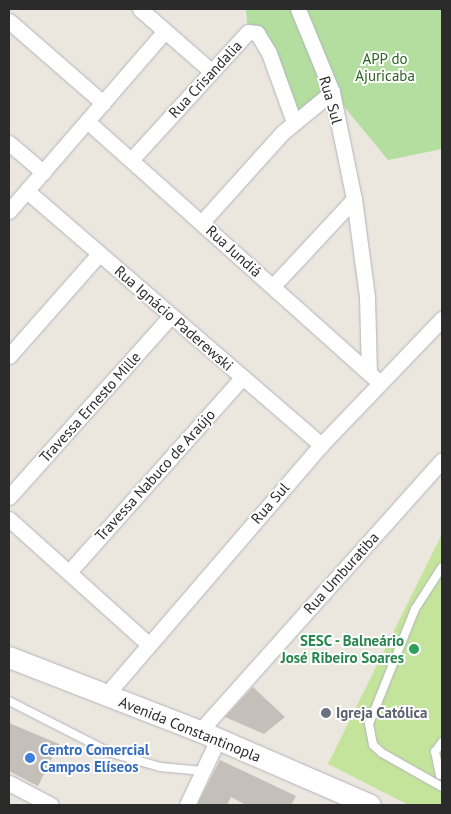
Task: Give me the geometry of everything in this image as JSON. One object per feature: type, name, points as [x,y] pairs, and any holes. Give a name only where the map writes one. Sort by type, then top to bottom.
[{"type":"street","points":[[140,9],[211,71]]},
{"type":"street","name":"Rua Sul","points":[[298,9],[332,92],[354,199],[367,297],[374,378]]},
{"type":"street","points":[[9,21],[103,103]]},
{"type":"street","points":[[9,211],[165,31]]},
{"type":"street","name":"Rua Crisandalia","points":[[131,160],[248,32],[257,33],[269,52],[294,122]]},
{"type":"street","points":[[202,222],[294,122],[332,92]]},
{"type":"street","name":"Rua Jundiá","points":[[87,122],[202,222],[374,378]]},
{"type":"street","points":[[9,143],[43,172]]},
{"type":"street","name":"Rua Ignácio Paderewski","points":[[27,191],[321,445]]},
{"type":"street","points":[[273,286],[354,199]]},
{"type":"street","points":[[9,356],[99,254]]},
{"type":"street","name":"Travessa Ernesto Mille","points":[[9,498],[171,316]]},
{"type":"street","name":"Rua Sul","points":[[106,695],[147,643],[321,445],[374,378],[442,318]]},
{"type":"street","name":"Travessa Nabuco de Araújo","points":[[69,572],[242,378]]},
{"type":"street","name":"Rua Umburatiba","points":[[187,805],[203,770],[209,735],[442,460]]},
{"type":"street","points":[[9,519],[147,643]]},
{"type":"street","name":"Avenida Constantinopla","points":[[12,657],[209,735],[364,804]]},
{"type":"street","points":[[9,783],[51,805]]},
{"type":"lane","points":[[442,567],[415,609],[377,696],[369,724],[373,745],[382,754],[442,787]]},
{"type":"lane","points":[[9,701],[111,753],[160,767],[203,770]]},
{"type":"lane","points":[[426,778],[441,775],[435,752],[442,742]]},
{"type":"green space","name":"APP do Ajuricaba","points":[[246,9],[442,9],[442,149],[388,160],[332,92],[294,122],[269,53],[248,32]]},
{"type":"green space","name":"SESC - Balneário José Ribeiro Soares","points":[[442,534],[442,805],[409,805],[328,764]]},
{"type":"building","points":[[253,687],[285,717],[264,734],[225,717]]},
{"type":"building","name":"Centro Comercial Campos Elíseos","points":[[9,723],[59,744],[38,786],[9,771]]},
{"type":"building","points":[[220,760],[296,796],[291,805],[246,805],[231,797],[227,805],[197,805]]},
{"type":"place","name":"SESC - Balneário José Ribeiro Soares","points":[[414,649]]},
{"type":"place","name":"Igreja Católica","points":[[326,713]]},
{"type":"place","name":"Centro Comercial Campos Elíseos","points":[[30,758]]}]
